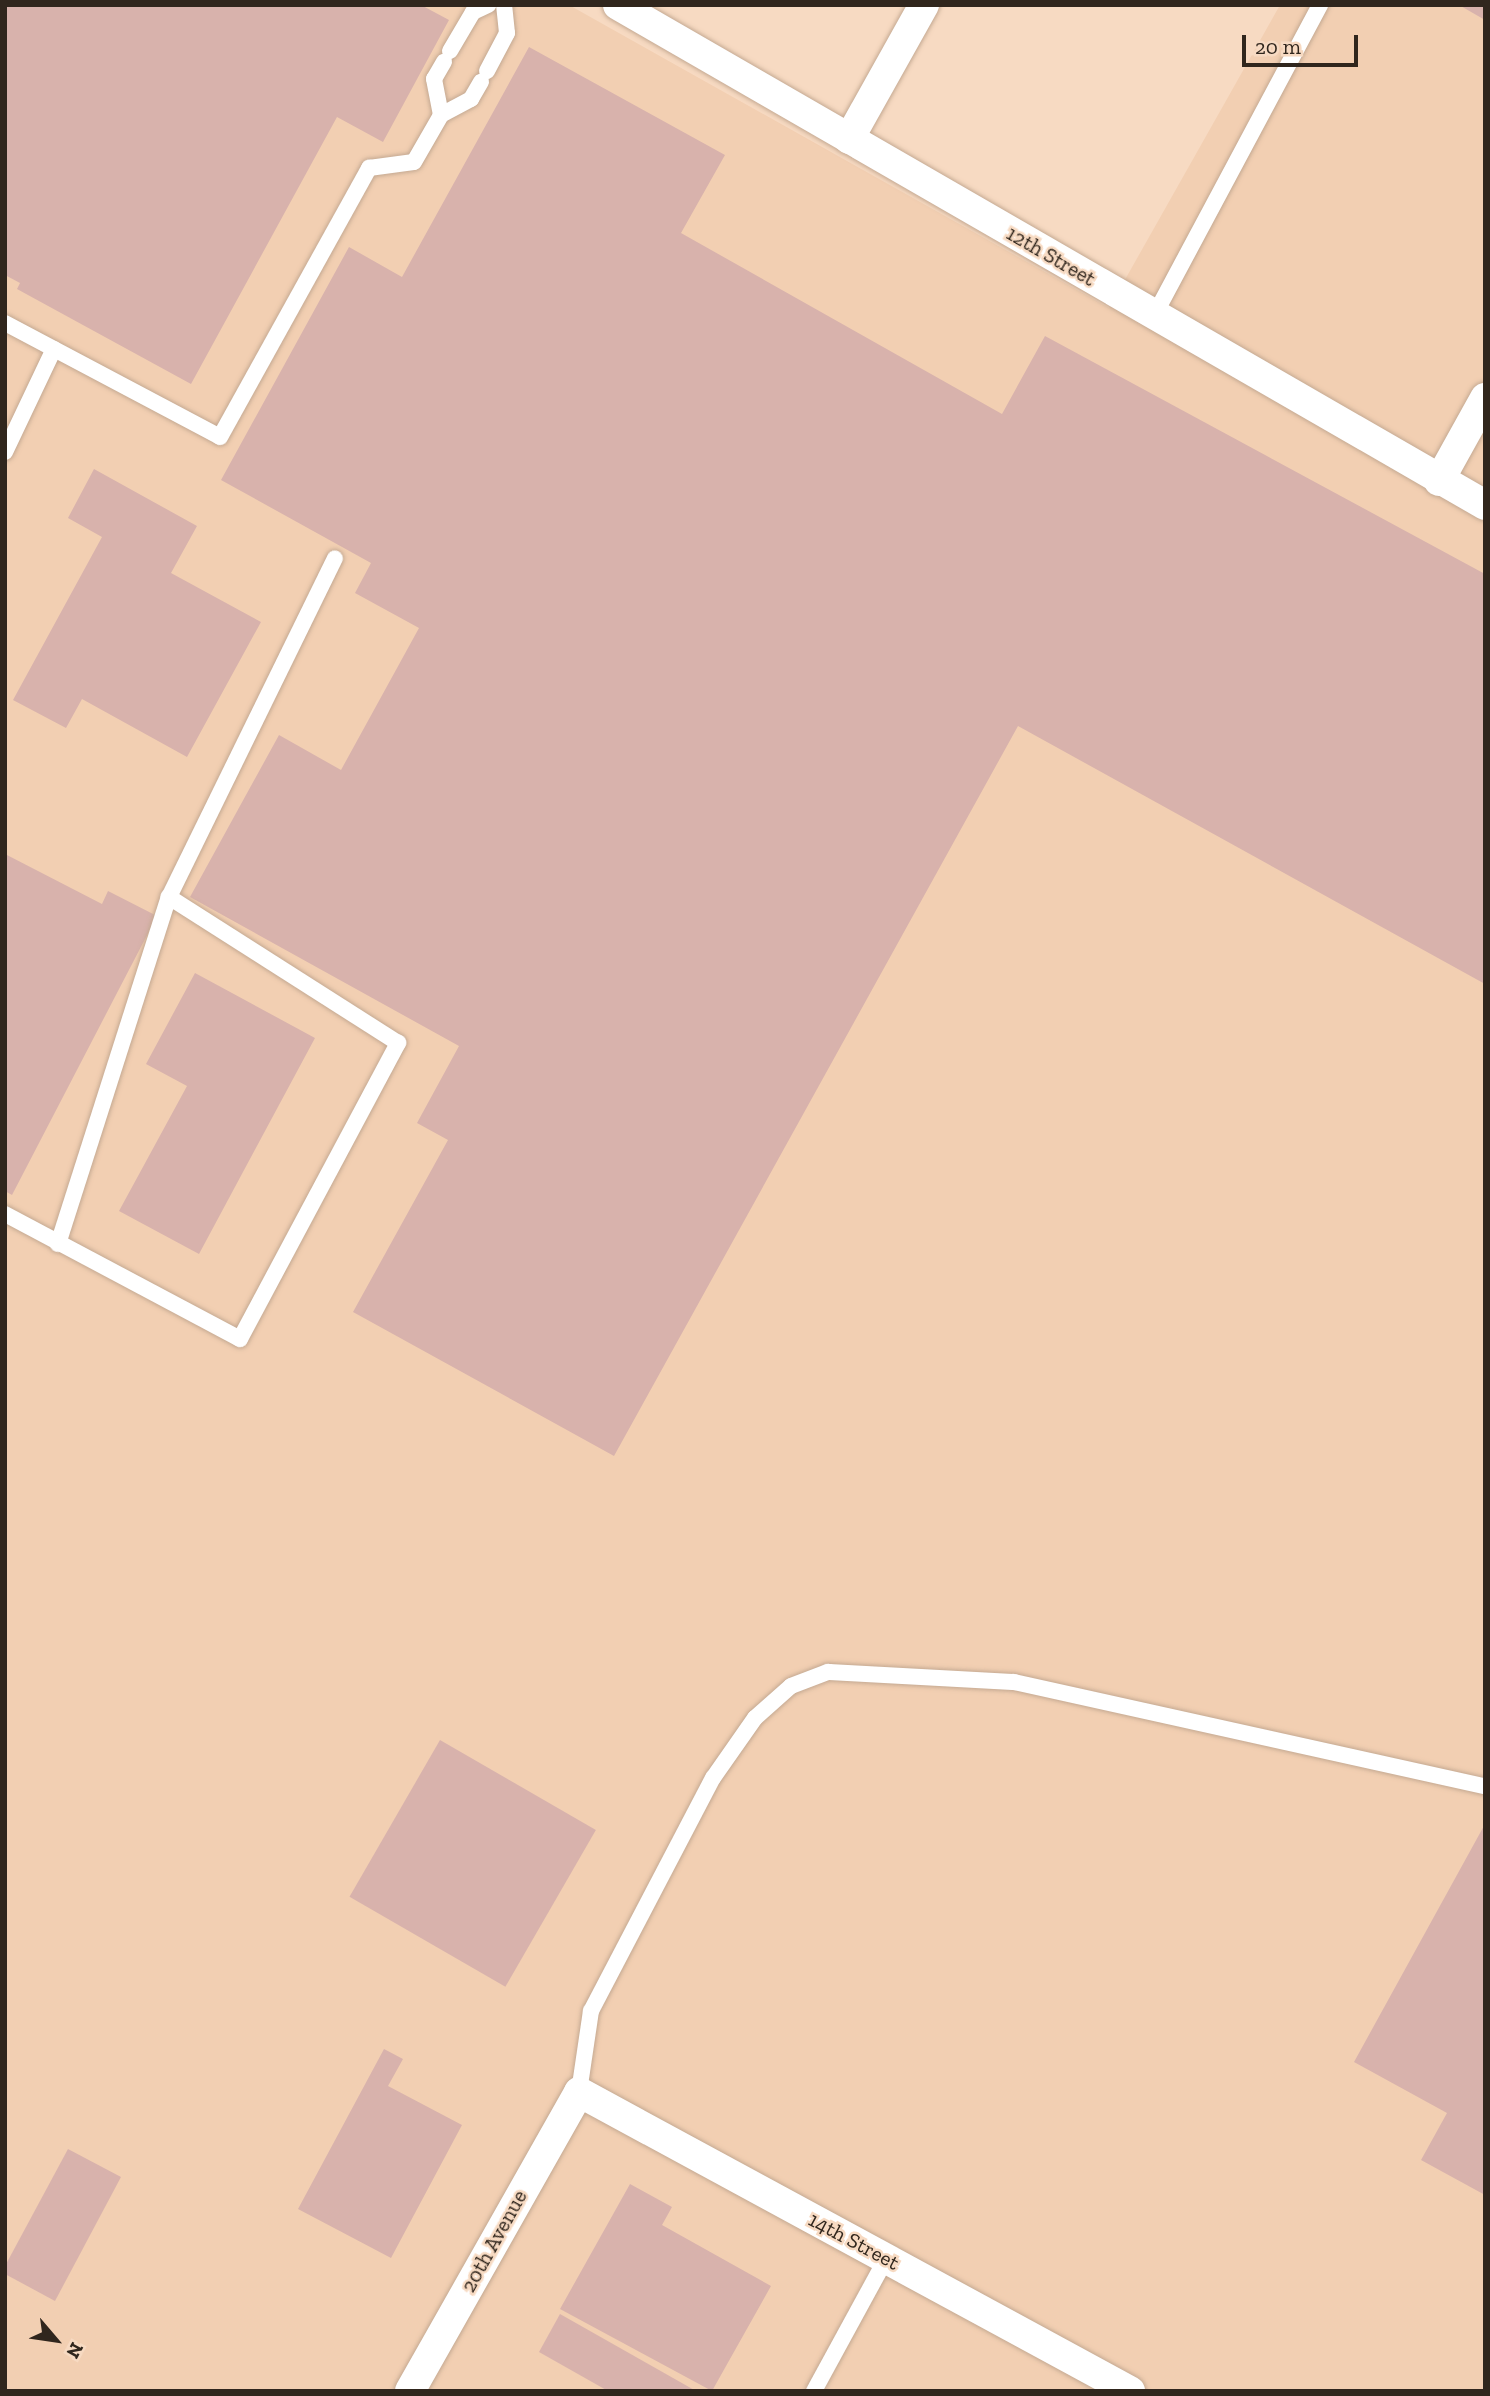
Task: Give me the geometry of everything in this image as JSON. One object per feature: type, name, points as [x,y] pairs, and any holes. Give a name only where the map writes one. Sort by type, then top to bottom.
[{"type":"street","name":"12th Street","points":[[618,5],[1439,481],[1485,505]]},
{"type":"street","points":[[849,139],[925,5]]},
{"type":"street","points":[[1439,481],[1485,398]]},
{"type":"street","name":"14th Street","points":[[579,2092],[1130,2391]]},
{"type":"street","name":"20th Avenue","points":[[410,2391],[579,2092]]},
{"type":"lane","points":[[441,115],[434,79],[473,12],[488,5]]},
{"type":"lane","points":[[5,323],[220,437],[369,168],[414,162],[441,115],[471,99],[507,33],[505,5]]},
{"type":"lane","points":[[1154,316],[1320,5]]},
{"type":"lane","points":[[5,452],[54,349]]},
{"type":"lane","points":[[58,1244],[169,897],[335,558]]},
{"type":"lane","points":[[5,1213],[58,1244],[240,1339],[398,1043],[169,897]]},
{"type":"lane","points":[[579,2092],[591,2011],[713,1778],[764,1710],[791,1686],[828,1672],[1014,1682],[1485,1786]]},
{"type":"lane","points":[[814,2391],[886,2259]]},
{"type":"shaded area","points":[[5,5],[569,5],[1109,308],[1280,5],[1485,5],[1485,2391],[5,2391]]},
{"type":"building","points":[[5,5],[421,5],[449,20],[383,142],[337,117],[191,384],[17,289],[20,283],[5,275]]},
{"type":"building","points":[[1459,5],[1485,5],[1485,20]]},
{"type":"building","points":[[529,47],[725,155],[681,233],[1002,414],[1045,336],[1485,574],[1485,984],[1018,726],[614,1456],[353,1312],[448,1140],[417,1123],[459,1046],[190,897],[279,735],[341,770],[419,628],[355,593],[371,563],[221,480],[349,247],[402,277]]},
{"type":"building","points":[[94,469],[197,526],[171,573],[261,622],[187,757],[82,699],[66,728],[13,700],[102,537],[68,518]]},
{"type":"building","points":[[5,854],[102,904],[108,891],[157,916],[12,1195],[5,1191]]},
{"type":"building","points":[[195,973],[315,1038],[199,1254],[119,1211],[187,1086],[146,1064]]},
{"type":"building","points":[[440,1740],[596,1830],[505,1987],[350,1897]]},
{"type":"building","points":[[1485,1824],[1485,2195],[1421,2160],[1447,2113],[1354,2062]]},
{"type":"building","points":[[384,2049],[403,2059],[388,2086],[462,2125],[391,2258],[298,2209]]},
{"type":"building","points":[[68,2149],[121,2177],[55,2301],[5,2274],[5,2266]]},
{"type":"building","points":[[630,2184],[672,2207],[662,2225],[771,2286],[712,2391],[560,2309]]},
{"type":"building","points":[[560,2314],[696,2391],[608,2391],[539,2352]]}]
